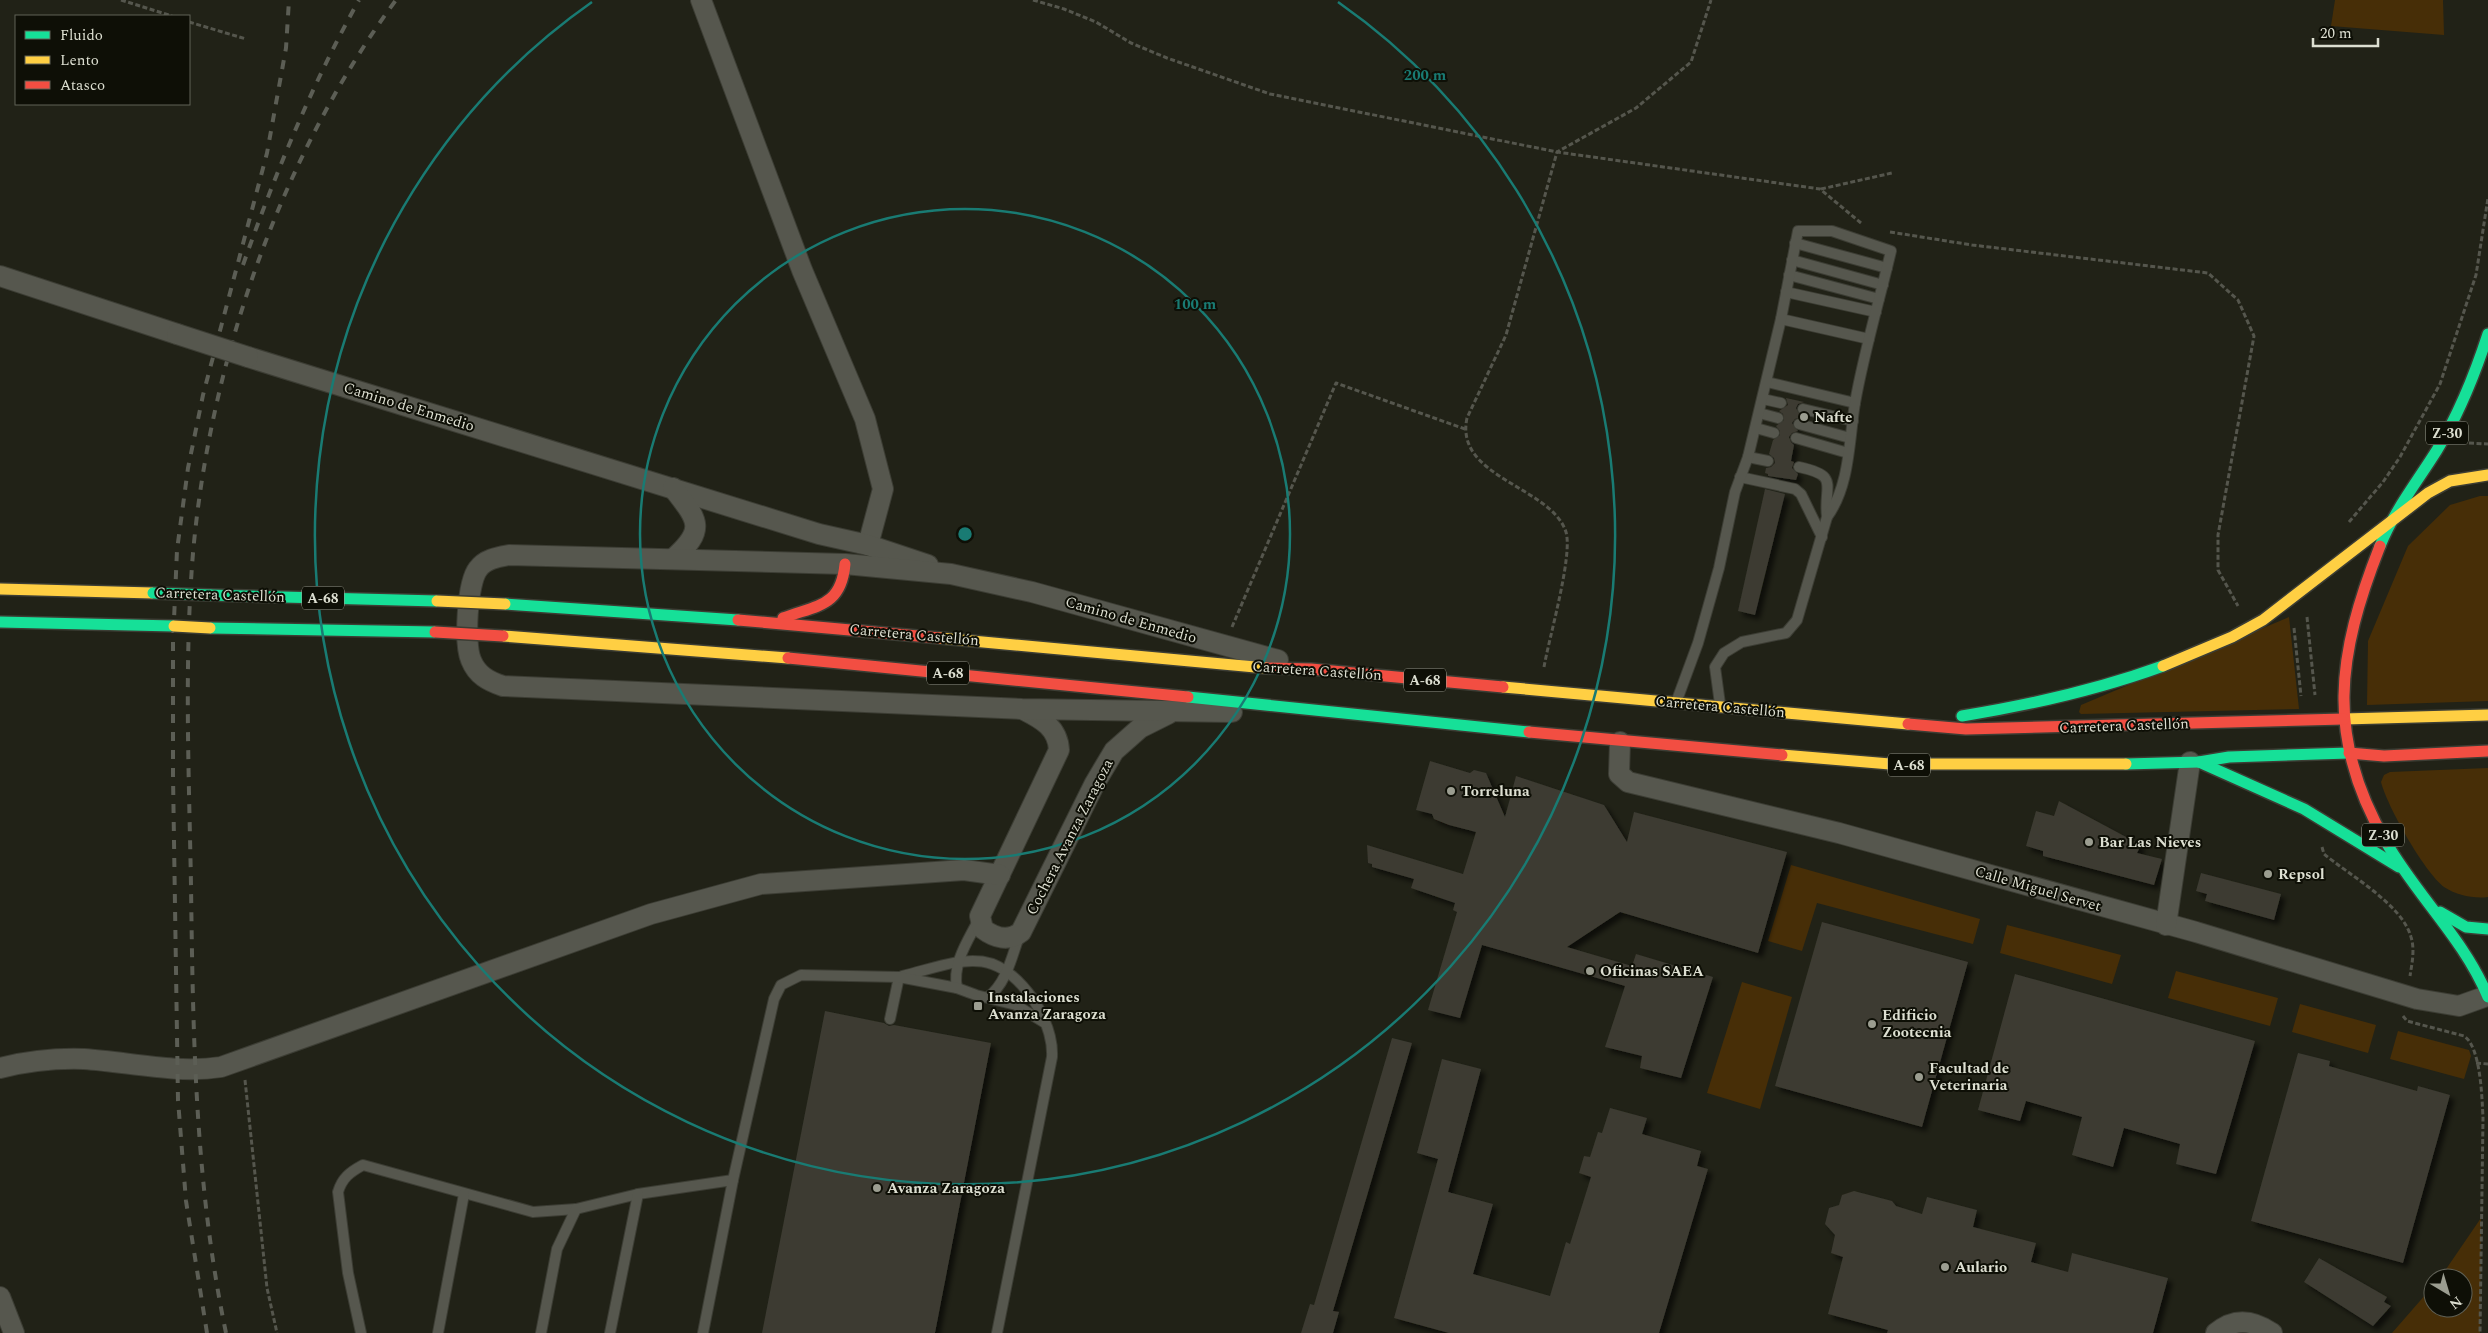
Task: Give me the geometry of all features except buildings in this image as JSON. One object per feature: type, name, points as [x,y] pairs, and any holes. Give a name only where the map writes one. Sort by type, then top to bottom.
[{"type":"main road","name":"Z-30","points":[[2488,334],[2480,359],[2451,425],[2390,525],[2361,593],[2350,635],[2342,687],[2349,753],[2366,803],[2403,869],[2434,908],[2469,958],[2488,997]]},
{"type":"main road","points":[[1913,722],[2029,705],[2086,691],[2161,667],[2250,627],[2291,600],[2390,525],[2410,506],[2450,481],[2488,475]]},
{"type":"main road","points":[[774,622],[796,612],[825,604],[836,597],[842,589],[845,564]]},
{"type":"main road","name":"Carretera Castellón","points":[[0,589],[437,601],[774,622],[1243,666],[1311,669],[1676,704],[1913,722],[1966,729],[2022,729],[2488,715]]},
{"type":"main road","name":"A-68","points":[[0,622],[435,632],[503,636],[804,659],[1392,716],[1620,742],[1890,764],[2019,767],[2195,762],[2230,757],[2349,753]]},
{"type":"main road","points":[[2349,753],[2384,756],[2488,752]]},
{"type":"main road","points":[[2195,762],[2305,810],[2403,869]]},
{"type":"main road","points":[[2434,908],[2466,927],[2488,929]]},
{"type":"street","points":[[701,0],[802,270],[865,419],[884,489],[868,545]]},
{"type":"street","name":"Camino de Enmedio","points":[[0,276],[248,357],[819,534],[868,545],[951,574],[1032,592],[1311,669]]},
{"type":"street","points":[[673,488],[694,514],[696,531],[690,544],[673,559]]},
{"type":"street","name":"Camino de Enmedio","points":[[819,534],[838,547],[845,564],[951,574]]},
{"type":"street","points":[[845,564],[509,555],[484,562],[478,569],[470,588],[467,646],[476,670],[487,680],[502,686],[1022,709],[1264,712],[1392,716]]},
{"type":"street","points":[[1020,932],[1010,939],[991,934],[983,929],[980,916],[1059,750],[1056,735],[1050,726],[1022,709]]},
{"type":"street","name":"Cochera Avanza Zaragoza","points":[[1020,932],[1095,783],[1114,751],[1140,728],[1173,712]]},
{"type":"street","name":"Calle Miguel Servet","points":[[1620,742],[1618,761],[1621,778],[1628,782],[1839,833],[2445,1006],[2459,1006],[2488,997]]},
{"type":"street","points":[[2166,925],[2195,762]]},
{"type":"street","points":[[0,1068],[53,1059],[84,1059],[162,1067],[213,1068],[243,1060],[651,914],[761,884],[964,870],[1000,874]]},
{"type":"street","points":[[0,1297],[14,1333]]},
{"type":"street","points":[[2216,1333],[2223,1327],[2246,1321],[2255,1323],[2272,1333]]},
{"type":"lane","points":[[1676,704],[1700,633],[1740,477],[1756,428],[1781,319],[1798,231],[1832,230],[1891,251],[1855,403],[1848,453],[1836,504],[1827,517],[1801,610],[1791,628],[1779,636],[1742,642],[1731,647],[1719,658],[1715,667],[1715,678],[1720,707]]},
{"type":"lane","points":[[1796,243],[1887,268]]},
{"type":"lane","points":[[1792,260],[1883,285]]},
{"type":"lane","points":[[1789,276],[1879,299]]},
{"type":"lane","points":[[1786,292],[1876,312]]},
{"type":"lane","points":[[1781,319],[1869,339]]},
{"type":"lane","points":[[1767,382],[1855,403]]},
{"type":"lane","points":[[1763,399],[1781,403]]},
{"type":"lane","points":[[1803,409],[1853,422]]},
{"type":"lane","points":[[1759,413],[1778,418]]},
{"type":"lane","points":[[1799,424],[1850,438]]},
{"type":"lane","points":[[1756,428],[1774,433]]},
{"type":"lane","points":[[1796,438],[1848,453]]},
{"type":"lane","points":[[1748,457],[1768,461]]},
{"type":"lane","points":[[1799,467],[1814,470],[1825,477],[1828,483],[1825,502],[1827,517]]},
{"type":"lane","points":[[1740,477],[1795,489],[1809,505],[1822,537]]},
{"type":"lane","points":[[957,988],[955,974],[958,962],[980,916]]},
{"type":"lane","points":[[988,997],[997,990],[1020,932]]},
{"type":"lane","points":[[899,976],[958,962],[986,961],[1006,970],[1024,988],[1051,1036],[1052,1057],[997,1333]]},
{"type":"lane","points":[[703,1333],[733,1180],[774,999],[781,985],[800,975],[899,976],[957,988],[967,993],[1016,1004],[1045,1023]]},
{"type":"lane","points":[[890,1019],[899,976]]},
{"type":"lane","points":[[361,1333],[348,1273],[338,1210],[338,1192],[341,1182],[350,1172],[363,1165],[533,1212],[576,1209],[638,1194],[733,1180]]},
{"type":"lane","points":[[438,1333],[464,1194]]},
{"type":"lane","points":[[610,1333],[638,1194]]},
{"type":"lane","points":[[541,1333],[557,1249],[576,1209]]},
{"type":"path","points":[[120,0],[169,15]]},
{"type":"path","points":[[1033,0],[1080,16],[1131,43],[1167,58],[1270,94],[1557,152],[1820,189],[1892,173]]},
{"type":"path","points":[[1540,690],[1566,562],[1566,534],[1562,524],[1552,512],[1482,462],[1472,451],[1464,428],[1506,335],[1557,152],[1636,108],[1691,62],[1711,0]]},
{"type":"path","points":[[190,22],[246,40]]},
{"type":"path","points":[[1820,189],[1868,228]]},
{"type":"path","points":[[2346,525],[2383,482],[2404,451],[2440,384],[2476,275],[2488,198]]},
{"type":"path","points":[[1887,232],[1972,245],[2208,273],[2238,300],[2254,336],[2218,535],[2218,570],[2250,627]]},
{"type":"path","points":[[1224,646],[1336,383],[1464,428]]},
{"type":"path","points":[[2293,623],[2302,702]]},
{"type":"path","points":[[2322,844],[2324,854],[2369,887],[2406,926],[2410,934],[2413,952],[2409,985]]},
{"type":"path","points":[[2403,1014],[2406,1021],[2469,1039],[2476,1063],[2483,1118],[2480,1333]]},
{"type":"path","points":[[243,1060],[267,1288],[277,1333]]},
{"type":"path","points":[[2476,1063],[2488,1064]]},
{"type":"shaded area","points":[[2335,0],[2443,0],[2444,35],[2331,26]]},
{"type":"shaded area","points":[[2480,496],[2488,496],[2488,701],[2367,705],[2368,641],[2408,546],[2450,505]]},
{"type":"shaded area","points":[[2289,617],[2299,709],[2081,714],[2079,712],[2081,705]]},
{"type":"shaded area","points":[[2488,768],[2488,897],[2471,897],[2444,887],[2427,868],[2398,822],[2381,782],[2384,775],[2390,772]]},
{"type":"shaded area","points":[[1791,865],[1980,919],[1973,944],[1817,903],[1802,951],[1768,941]]},
{"type":"shaded area","points":[[2007,925],[2121,955],[2112,984],[2000,953]]},
{"type":"shaded area","points":[[2176,971],[2278,998],[2270,1026],[2168,998]]},
{"type":"shaded area","points":[[1742,982],[1792,997],[1760,1109],[1707,1093]]},
{"type":"shaded area","points":[[2300,1004],[2376,1025],[2368,1053],[2292,1032]]},
{"type":"shaded area","points":[[2398,1031],[2469,1050],[2471,1056],[2464,1079],[2390,1059]]},
{"type":"shaded area","points":[[2481,1218],[2480,1333],[2392,1333],[2423,1297],[2423,1318],[2473,1318],[2473,1268],[2447,1268]]},
{"type":"railway","points":[[207,1333],[186,1201],[178,1100],[173,776],[173,643],[177,550],[188,468],[203,395],[267,153],[286,48],[289,0]]},
{"type":"railway","points":[[243,265],[295,130],[359,0]]},
{"type":"railway","points":[[226,1333],[208,1222],[202,1166],[193,998],[188,677],[190,594],[202,480],[216,407],[234,335],[258,263],[286,192],[318,125],[355,60],[396,0]]},
{"type":"traffic: fast","points":[[2380,546],[2399,509],[2437,450],[2452,422],[2472,379],[2488,334]]},
{"type":"traffic: fast","points":[[153,593],[210,595]]},
{"type":"traffic: fast","points":[[210,595],[437,601]]},
{"type":"traffic: fast","points":[[505,604],[738,620]]},
{"type":"traffic: fast","points":[[0,622],[174,626]]},
{"type":"traffic: fast","points":[[210,628],[435,632]]},
{"type":"traffic: fast","points":[[1962,716],[2063,696],[2163,666]]},
{"type":"traffic: fast","points":[[1188,697],[1529,732]]},
{"type":"traffic: fast","points":[[2126,764],[2199,762],[2229,757],[2349,753]]},
{"type":"traffic: fast","points":[[2199,762],[2304,809],[2399,867]]},
{"type":"traffic: fast","points":[[2386,842],[2398,862],[2466,956],[2488,997]]},
{"type":"traffic: fast","points":[[2440,912],[2466,927],[2488,929]]},
{"type":"traffic: slow","points":[[2163,666],[2232,637],[2263,620],[2428,493],[2450,481],[2488,475]]},
{"type":"traffic: slow","points":[[0,589],[153,593]]},
{"type":"traffic: slow","points":[[437,601],[505,604]]},
{"type":"traffic: slow","points":[[174,626],[210,628]]},
{"type":"traffic: slow","points":[[503,636],[788,658]]},
{"type":"traffic: slow","points":[[940,638],[1266,668]]},
{"type":"traffic: slow","points":[[1503,687],[1908,724]]},
{"type":"traffic: slow","points":[[2344,719],[2488,715]]},
{"type":"traffic: slow","points":[[1782,755],[1890,764],[2126,764]]},
{"type":"traffic: jam","points":[[2380,546],[2354,623],[2347,660],[2344,696],[2346,731],[2353,767],[2366,804],[2386,842]]},
{"type":"traffic: jam","points":[[783,618],[817,607],[833,597],[843,578],[845,564]]},
{"type":"traffic: jam","points":[[738,620],[940,638]]},
{"type":"traffic: jam","points":[[435,632],[503,636]]},
{"type":"traffic: jam","points":[[788,658],[1188,697]]},
{"type":"traffic: jam","points":[[1266,668],[1311,669],[1503,687]]},
{"type":"traffic: jam","points":[[1908,724],[1966,729],[2344,719]]},
{"type":"traffic: jam","points":[[1529,732],[1782,755]]},
{"type":"traffic: jam","points":[[2349,753],[2384,756],[2488,751]]},
{"type":"place","name":"Nafte","points":[[1804,417]]},
{"type":"place","name":"Torreluna","points":[[1451,791]]},
{"type":"place","name":"Bar Las Nieves","points":[[2089,842]]},
{"type":"place","name":"Repsol","points":[[2268,874]]},
{"type":"place","name":"Oficinas SAEA","points":[[1590,971]]},
{"type":"place","name":"Instalaciones Avanza Zaragoza","points":[[978,1006]]},
{"type":"place","name":"Edificio Zootecnia","points":[[1872,1024]]},
{"type":"place","name":"Facultad de Veterinaria","points":[[1919,1077]]},
{"type":"place","name":"Avanza Zaragoza","points":[[877,1188]]},
{"type":"place","name":"Aulario","points":[[1945,1267]]}]
